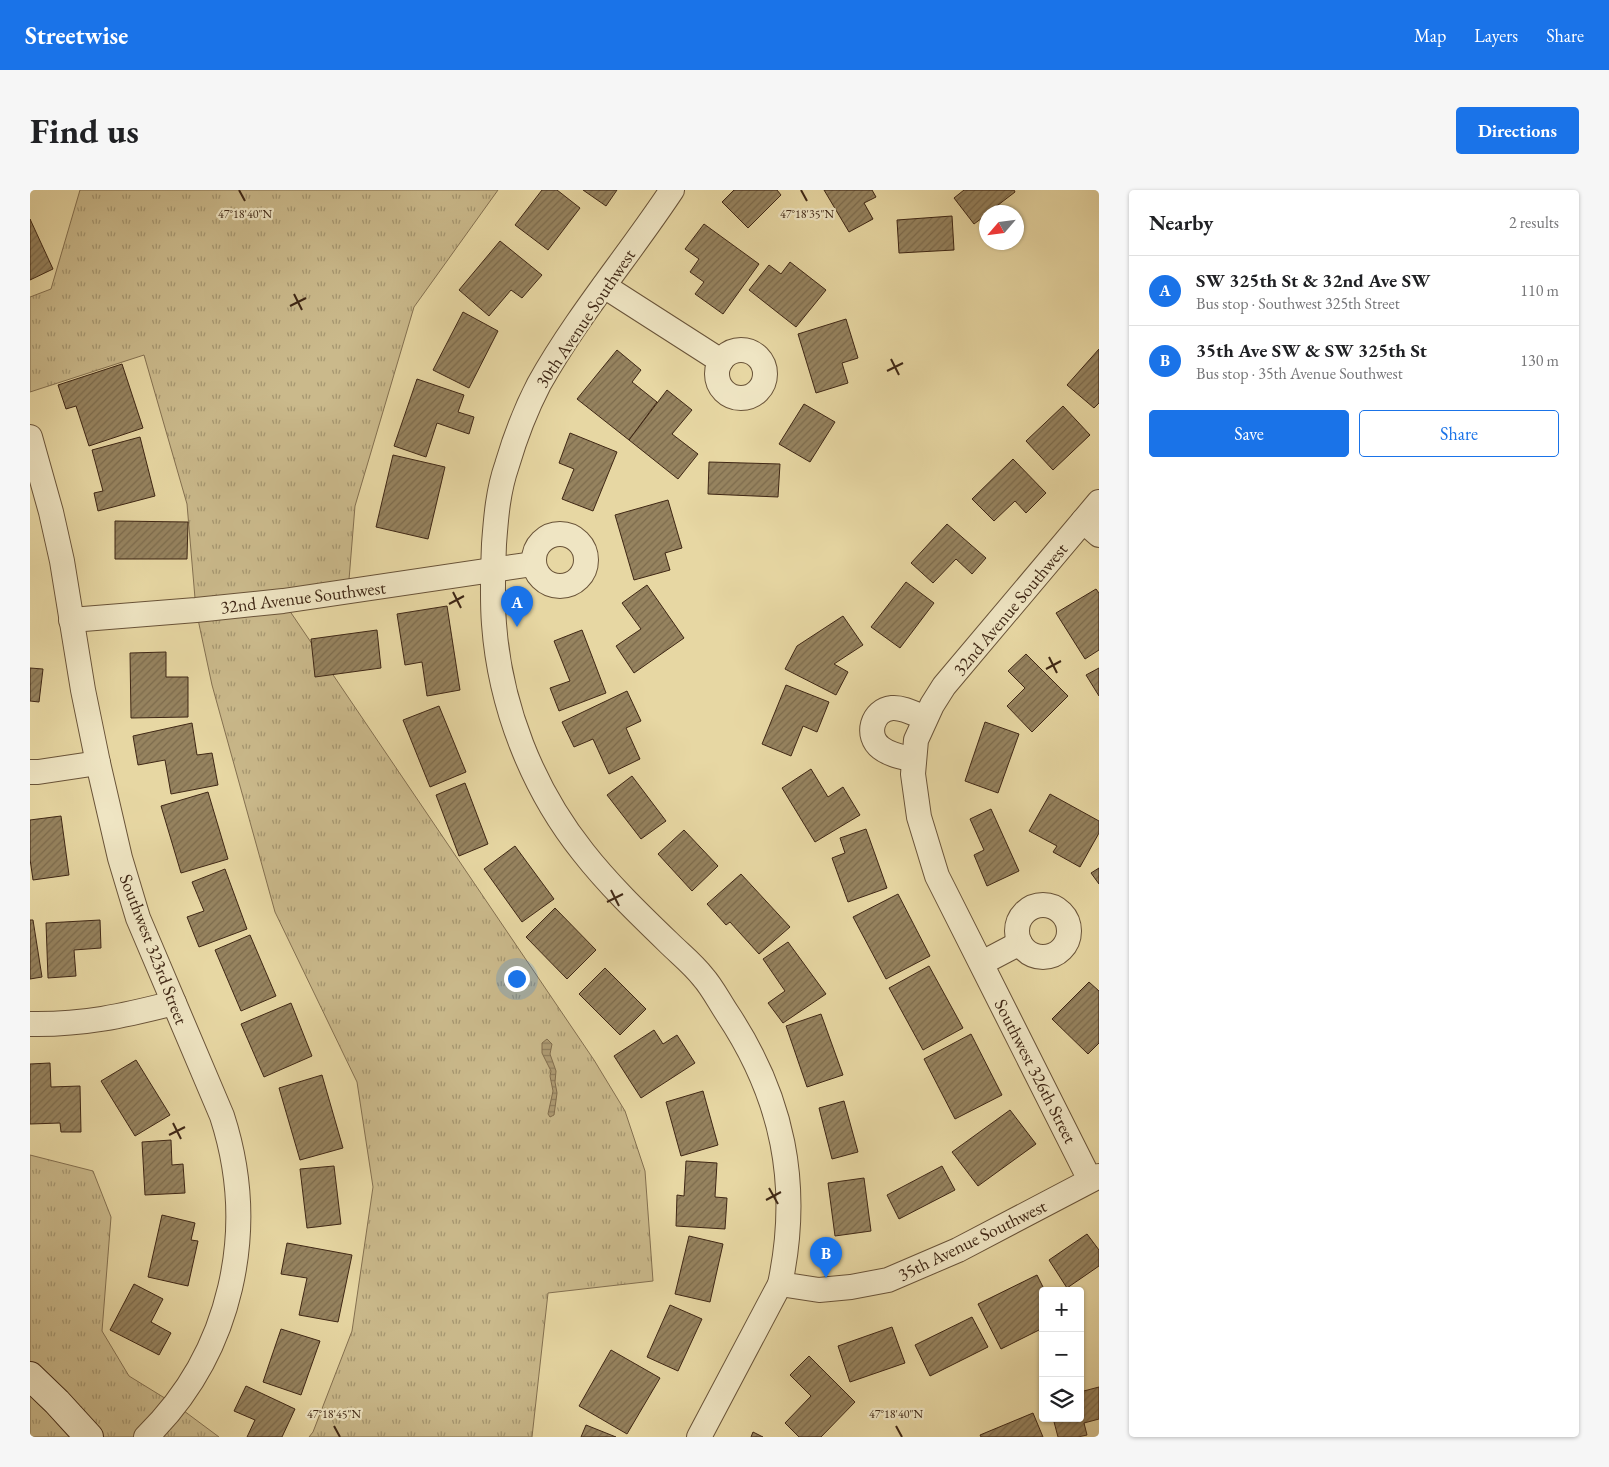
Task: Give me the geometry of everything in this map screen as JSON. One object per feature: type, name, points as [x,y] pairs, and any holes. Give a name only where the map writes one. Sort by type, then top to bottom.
[{"type":"main road","points":[[30,1376],[89,1437]]},
{"type":"street","name":"30th Avenue Southwest","points":[[672,190],[565,343],[539,385],[520,428],[506,466],[497,502],[493,570],[494,625],[503,683],[520,741],[544,795],[583,852],[640,914],[704,978],[746,1040],[772,1100],[786,1159],[789,1222],[780,1284],[699,1437]]},
{"type":"street","points":[[604,286],[721,361]]},
{"type":"street","name":"Southwest 323rd Street","points":[[30,437],[51,512],[62,561],[98,763],[120,858],[134,904],[222,1116],[230,1142],[239,1211],[237,1246],[230,1293],[222,1319],[199,1366],[176,1405],[146,1437]]},
{"type":"street","name":"32nd Avenue Southwest","points":[[915,750],[925,718],[944,686],[1091,528],[1099,502]]},
{"type":"street","name":"32nd Avenue Southwest","points":[[71,620],[283,601],[533,564]]},
{"type":"street","points":[[915,750],[887,752],[874,740],[872,732],[873,723],[877,715],[893,708],[902,709],[925,718]]},
{"type":"street","name":"Southwest 326th Street","points":[[915,750],[913,774],[919,817],[937,876],[1095,1178]]},
{"type":"street","points":[[30,772],[98,763]]},
{"type":"street","points":[[982,963],[1020,943]]},
{"type":"street","points":[[30,1024],[65,1024],[95,1021],[174,1003]]},
{"type":"street","name":"35th Avenue Southwest","points":[[780,1284],[819,1290],[851,1287],[888,1280],[958,1250],[1095,1178]]},
{"type":"green space","points":[[80,190],[498,190],[414,307],[355,506],[348,592],[283,601],[594,1060],[625,1111],[645,1171],[653,1281],[548,1293],[532,1437],[309,1437],[313,1432],[352,1331],[373,1187],[357,1082],[275,912],[212,685],[196,610],[187,504],[144,355],[30,392],[30,297],[51,289]]},
{"type":"green space","points":[[30,1155],[93,1171],[111,1217],[102,1331],[129,1376],[176,1405],[219,1437],[30,1437]]},
{"type":"shaded area","points":[[547,1039],[552,1044],[550,1054],[556,1071],[557,1093],[554,1115],[550,1117],[548,1114],[553,1091],[551,1071],[542,1053],[542,1043]]},
{"type":"building","points":[[542,190],[557,190],[580,208],[548,250],[515,225]]},
{"type":"building","points":[[583,190],[617,190],[606,206]]},
{"type":"building","points":[[734,190],[777,190],[781,195],[748,228],[722,202]]},
{"type":"building","points":[[824,190],[872,190],[876,197],[864,203],[873,219],[849,232]]},
{"type":"building","points":[[964,190],[1014,190],[1015,192],[998,205],[979,205],[979,220],[974,224],[954,198]]},
{"type":"building","points":[[952,216],[954,250],[899,253],[897,220]]},
{"type":"building","points":[[30,219],[53,269],[30,280]]},
{"type":"building","points":[[704,224],[759,264],[723,314],[695,294],[704,282],[690,272],[699,259],[685,249]]},
{"type":"building","points":[[500,241],[542,275],[522,298],[511,290],[489,316],[459,290]]},
{"type":"building","points":[[790,262],[826,290],[796,327],[749,290],[769,265],[781,274]]},
{"type":"building","points":[[463,312],[498,331],[469,388],[433,370]]},
{"type":"building","points":[[846,319],[858,358],[842,363],[848,383],[816,393],[798,334]]},
{"type":"building","points":[[1099,349],[1099,403],[1094,408],[1067,385]]},
{"type":"building","points":[[617,350],[641,370],[632,382],[657,402],[629,440],[577,399]]},
{"type":"building","points":[[122,364],[143,428],[89,446],[76,406],[66,409],[58,385]]},
{"type":"building","points":[[417,379],[464,395],[458,412],[474,417],[469,434],[437,423],[426,457],[394,446]]},
{"type":"building","points":[[667,390],[692,410],[672,434],[698,454],[678,479],[629,440]]},
{"type":"building","points":[[804,404],[835,422],[810,462],[779,444]]},
{"type":"building","points":[[1063,406],[1090,435],[1053,470],[1026,441]]},
{"type":"building","points":[[570,433],[617,452],[593,511],[562,499],[574,469],[559,463]]},
{"type":"building","points":[[140,437],[155,496],[98,511],[94,493],[103,491],[92,450]]},
{"type":"building","points":[[393,455],[445,467],[428,539],[376,527]]},
{"type":"building","points":[[1013,459],[1046,493],[1026,513],[1015,501],[994,521],[972,499]]},
{"type":"building","points":[[709,462],[780,464],[778,497],[708,494]]},
{"type":"building","points":[[668,500],[682,548],[665,553],[670,570],[634,580],[615,515]]},
{"type":"building","points":[[115,521],[188,522],[187,559],[115,559]]},
{"type":"building","points":[[947,524],[986,558],[972,574],[956,559],[933,583],[911,563]]},
{"type":"building","points":[[906,582],[934,603],[900,648],[871,627]]},
{"type":"building","points":[[647,585],[684,638],[634,673],[616,646],[641,629],[622,603]]},
{"type":"building","points":[[1096,589],[1099,593],[1099,650],[1085,659],[1056,613]]},
{"type":"building","points":[[447,606],[460,690],[427,696],[422,662],[405,665],[397,614]]},
{"type":"building","points":[[843,616],[863,645],[834,664],[848,672],[836,695],[785,669],[797,646]]},
{"type":"building","points":[[377,630],[381,668],[315,677],[311,639]]},
{"type":"building","points":[[582,630],[606,693],[559,711],[550,688],[570,681],[554,641]]},
{"type":"building","points":[[166,652],[166,677],[188,677],[188,717],[131,718],[130,653]]},
{"type":"building","points":[[1026,654],[1068,696],[1032,732],[1007,706],[1025,688],[1008,671]]},
{"type":"building","points":[[30,668],[43,669],[39,702],[30,701]]},
{"type":"building","points":[[1099,668],[1099,696],[1086,675]]},
{"type":"building","points":[[786,685],[829,702],[817,732],[803,726],[791,756],[762,744]]},
{"type":"building","points":[[627,691],[641,721],[626,728],[640,759],[609,774],[593,739],[574,747],[562,722]]},
{"type":"building","points":[[439,706],[466,772],[430,787],[403,720]]},
{"type":"building","points":[[985,722],[1019,734],[998,793],[965,781]]},
{"type":"building","points":[[192,723],[197,755],[212,753],[218,785],[171,794],[165,760],[138,765],[133,736]]},
{"type":"building","points":[[811,769],[828,797],[843,787],[860,815],[815,842],[782,788]]},
{"type":"building","points":[[632,776],[666,821],[641,839],[607,795]]},
{"type":"building","points":[[465,783],[488,844],[459,856],[436,795]]},
{"type":"building","points":[[208,792],[228,859],[181,873],[161,806]]},
{"type":"building","points":[[1050,794],[1099,821],[1099,833],[1080,867],[1053,852],[1057,846],[1029,831]]},
{"type":"building","points":[[991,809],[1019,871],[987,886],[974,855],[984,850],[970,819]]},
{"type":"building","points":[[61,816],[69,875],[33,880],[30,859],[30,820]]},
{"type":"building","points":[[866,829],[887,888],[848,902],[832,858],[845,853],[840,838]]},
{"type":"building","points":[[684,830],[718,866],[692,891],[658,854]]},
{"type":"building","points":[[515,846],[554,899],[522,922],[484,869]]},
{"type":"building","points":[[1099,868],[1099,884],[1091,873]]},
{"type":"building","points":[[225,869],[247,929],[199,947],[187,917],[204,911],[192,882]]},
{"type":"building","points":[[741,874],[790,927],[759,954],[730,922],[726,925],[707,904]]},
{"type":"building","points":[[898,894],[930,956],[886,979],[853,917]]},
{"type":"building","points":[[555,908],[596,950],[567,979],[526,937]]},
{"type":"building","points":[[30,920],[33,920],[42,977],[30,979]]},
{"type":"building","points":[[100,920],[101,948],[74,950],[76,976],[48,978],[46,923]]},
{"type":"building","points":[[250,935],[276,996],[241,1011],[215,950]]},
{"type":"building","points":[[788,942],[826,994],[783,1023],[768,1003],[785,991],[763,959]]},
{"type":"building","points":[[929,966],[963,1028],[923,1050],[889,988]]},
{"type":"building","points":[[605,968],[646,1009],[620,1035],[579,994]]},
{"type":"building","points":[[1089,982],[1099,991],[1099,1043],[1088,1054],[1052,1019]]},
{"type":"building","points":[[291,1003],[312,1056],[264,1077],[241,1024]]},
{"type":"building","points":[[821,1014],[843,1075],[807,1087],[786,1026]]},
{"type":"building","points":[[654,1030],[663,1044],[677,1035],[695,1063],[641,1098],[614,1056]]},
{"type":"building","points":[[971,1034],[1002,1095],[955,1119],[924,1059]]},
{"type":"building","points":[[136,1060],[170,1115],[135,1136],[101,1081]]},
{"type":"building","points":[[50,1063],[51,1087],[80,1086],[81,1132],[61,1132],[60,1123],[30,1124],[30,1064]]},
{"type":"building","points":[[322,1075],[343,1148],[300,1160],[279,1088]]},
{"type":"building","points":[[703,1091],[718,1145],[681,1156],[666,1102]]},
{"type":"building","points":[[844,1101],[858,1152],[832,1159],[819,1108]]},
{"type":"building","points":[[1010,1110],[1036,1144],[978,1186],[952,1152]]},
{"type":"building","points":[[171,1140],[172,1165],[183,1164],[185,1193],[145,1195],[142,1142]]},
{"type":"building","points":[[686,1161],[717,1163],[715,1197],[727,1198],[725,1229],[676,1226],[677,1195],[684,1196]]},
{"type":"building","points":[[334,1166],[341,1224],[307,1228],[300,1169]]},
{"type":"building","points":[[942,1166],[955,1190],[899,1219],[887,1195]]},
{"type":"building","points":[[864,1178],[871,1231],[835,1236],[828,1183]]},
{"type":"building","points":[[162,1215],[195,1223],[191,1240],[198,1241],[188,1286],[148,1277]]},
{"type":"building","points":[[1087,1234],[1099,1250],[1099,1266],[1068,1287],[1066,1287],[1049,1260]]},
{"type":"building","points":[[689,1236],[723,1244],[710,1302],[675,1294]]},
{"type":"building","points":[[287,1243],[352,1255],[338,1322],[299,1315],[307,1278],[281,1274]]},
{"type":"building","points":[[1037,1275],[1043,1287],[1039,1287],[1039,1330],[1001,1349],[978,1304]]},
{"type":"building","points":[[134,1284],[163,1299],[151,1322],[171,1333],[159,1355],[110,1330]]},
{"type":"building","points":[[670,1305],[702,1319],[678,1371],[647,1357]]},
{"type":"building","points":[[972,1317],[988,1347],[930,1376],[915,1345]]},
{"type":"building","points":[[892,1327],[905,1363],[850,1382],[838,1346]]},
{"type":"building","points":[[281,1329],[320,1341],[301,1395],[263,1382]]},
{"type":"building","points":[[611,1350],[660,1378],[627,1434],[579,1406]]},
{"type":"building","points":[[809,1356],[855,1402],[821,1437],[799,1437],[785,1423],[811,1396],[790,1375]]},
{"type":"building","points":[[246,1386],[295,1409],[282,1437],[247,1437],[255,1420],[234,1411]]},
{"type":"building","points":[[1099,1387],[1099,1419],[1084,1423],[1087,1435],[1058,1437],[1054,1422],[1084,1422],[1084,1391]]},
{"type":"building","points":[[1033,1413],[1043,1437],[981,1437],[980,1435]]},
{"type":"building","points":[[586,1425],[616,1437],[581,1437]]},
{"type":"building","points":[[753,1432],[763,1437],[751,1437]]},
{"type":"place","name":"SW 325th St & 32nd Ave SW","points":[[517,627]]},
{"type":"place","name":"35th Ave SW & SW 325th St","points":[[826,1278]]}]
